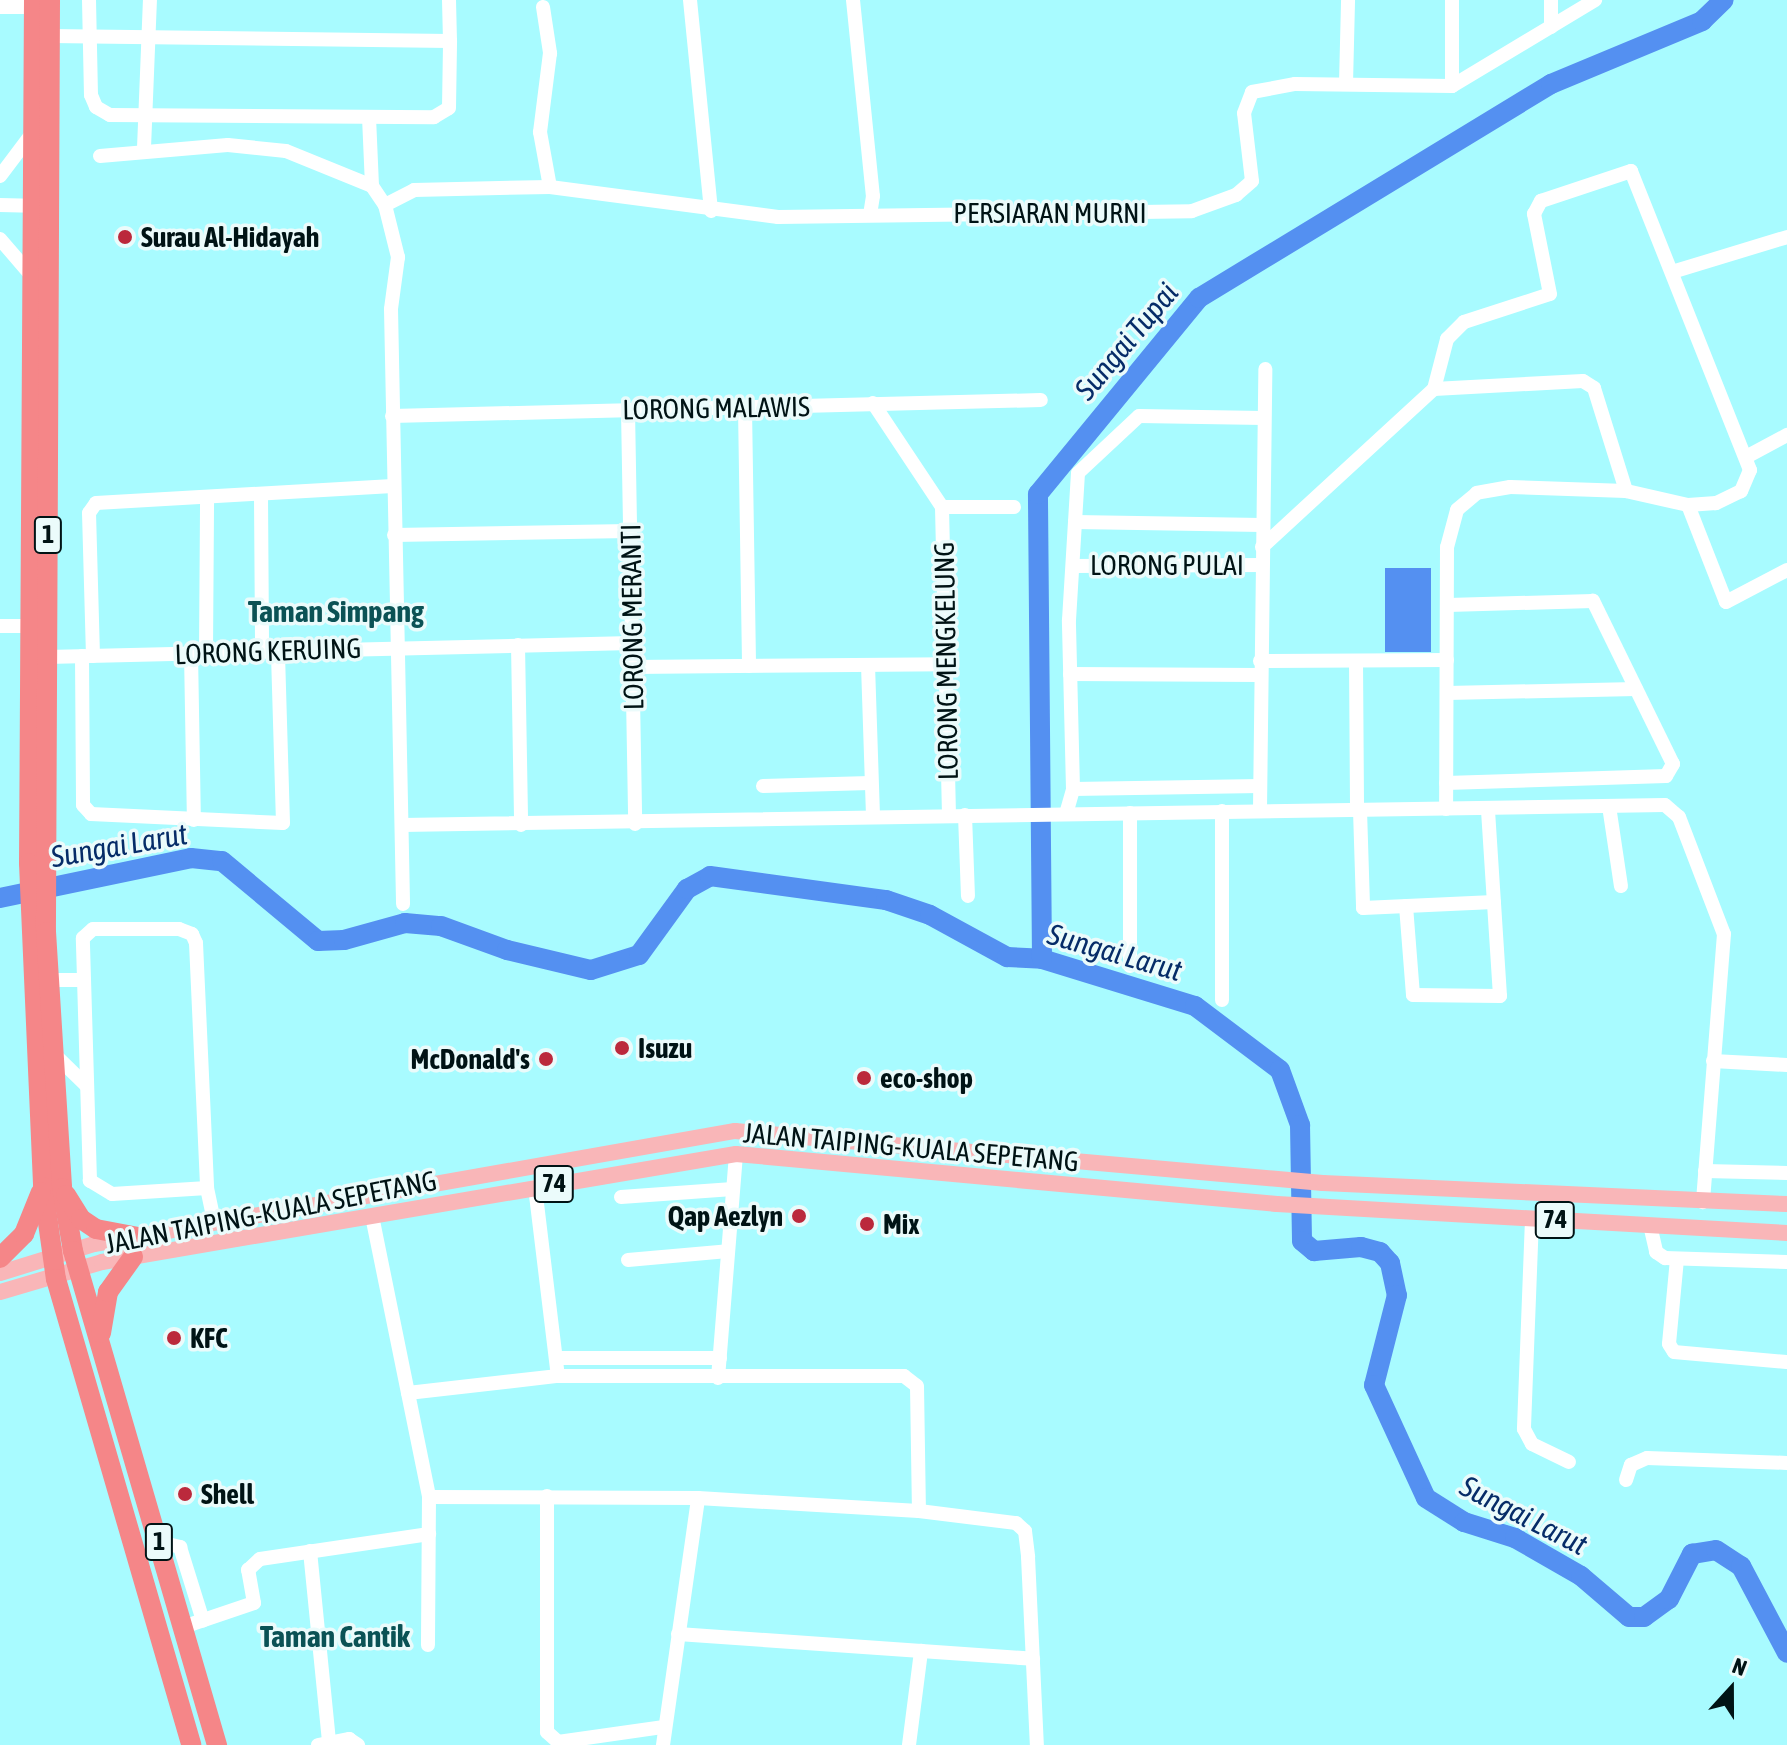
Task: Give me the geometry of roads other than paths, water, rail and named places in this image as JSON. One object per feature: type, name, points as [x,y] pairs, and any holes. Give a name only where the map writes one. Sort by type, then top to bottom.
[{"type":"highway","name":"1","points":[[39,2],[50,36],[40,206],[31,275],[28,626],[38,920],[52,1188],[100,1339],[217,1745]]},
{"type":"highway","name":"1","points":[[38,864],[47,657],[40,206],[32,133],[39,2]]},
{"type":"highway","name":"1","points":[[38,920],[49,980],[54,1269],[191,1745]]},
{"type":"highway","points":[[0,1258],[24,1234],[52,1188],[81,1219],[135,1247],[108,1292],[100,1339]]},
{"type":"main road","name":"JALAN TAIPING-KUALA SEPETANG","points":[[0,1292],[76,1261],[135,1247],[214,1222],[735,1131],[1277,1180],[1787,1204]]},
{"type":"main road","name":"JALAN TAIPING-KUALA SEPETANG","points":[[135,1247],[372,1216],[736,1154],[1277,1204],[1787,1233]]},
{"type":"main road","name":"JALAN TAIPING-KUALA SEPETANG","points":[[0,1273],[54,1269]]},
{"type":"street","points":[[89,0],[91,95],[96,107],[110,115],[142,117],[369,117],[446,112],[449,0]]},
{"type":"street","points":[[144,148],[142,117],[150,0]]},
{"type":"street","points":[[690,0],[711,211]]},
{"type":"street","points":[[853,0],[873,196],[870,215]]},
{"type":"street","points":[[1346,84],[1348,0]]},
{"type":"street","points":[[1452,0],[1452,86]]},
{"type":"street","points":[[1551,0],[1551,27]]},
{"type":"street","points":[[1452,86],[1595,0]]},
{"type":"street","points":[[0,7],[39,2]]},
{"type":"street","points":[[543,7],[550,53],[540,132],[550,187]]},
{"type":"street","points":[[50,36],[450,41]]},
{"type":"street","name":"PERSIARAN MURNI","points":[[385,205],[414,190],[550,187],[612,192],[711,211],[870,215],[1192,211],[1236,195],[1252,181],[1244,113],[1252,92],[1269,86],[1452,86]]},
{"type":"street","points":[[369,117],[372,186],[385,205],[398,257],[391,309],[403,904]]},
{"type":"street","points":[[0,176],[32,133]]},
{"type":"street","points":[[100,156],[144,148],[228,145],[286,151],[372,186]]},
{"type":"street","points":[[1262,547],[1434,389],[1447,339],[1464,322],[1550,294],[1534,214],[1541,201],[1631,171],[1750,470],[1741,491],[1716,503],[1688,505],[1626,491],[1510,487],[1467,499],[1450,525],[1446,809]]},
{"type":"street","points":[[0,205],[40,206]]},
{"type":"street","points":[[1672,272],[1787,237]]},
{"type":"street","points":[[0,239],[31,275]]},
{"type":"street","points":[[1260,809],[1265,369]]},
{"type":"street","points":[[1434,389],[1583,381],[1594,388],[1626,491]]},
{"type":"street","name":"LORONG MALAWIS","points":[[392,416],[1041,400]]},
{"type":"street","points":[[873,403],[942,507],[1014,507]]},
{"type":"street","points":[[745,408],[749,666]]},
{"type":"street","name":"LORONG MERANTI","points":[[628,410],[635,824]]},
{"type":"street","points":[[1060,814],[1073,789],[1069,620],[1078,473],[1139,416],[1264,418]]},
{"type":"street","points":[[1746,457],[1787,435]]},
{"type":"street","points":[[261,497],[283,823],[102,819],[83,805],[89,513],[107,500],[261,497],[350,485],[393,486]]},
{"type":"street","points":[[194,820],[198,653],[207,498]]},
{"type":"street","points":[[1688,505],[1726,602],[1787,570]]},
{"type":"street","name":"LORONG MENGKELUNG","points":[[942,507],[949,815]]},
{"type":"street","points":[[1075,522],[1262,525]]},
{"type":"street","points":[[394,535],[630,531]]},
{"type":"street","name":"LORONG PULAI","points":[[1073,566],[1262,565]]},
{"type":"street","points":[[1446,783],[1666,776],[1673,764],[1593,601],[1448,605]]},
{"type":"street","points":[[0,626],[28,626]]},
{"type":"street","name":"LORONG KERUING","points":[[47,657],[632,643]]},
{"type":"street","points":[[518,645],[521,825]]},
{"type":"street","points":[[1070,674],[1447,660]]},
{"type":"street","points":[[1356,661],[1363,908],[1494,902]]},
{"type":"street","points":[[632,667],[946,664]]},
{"type":"street","points":[[868,665],[873,817]]},
{"type":"street","points":[[1447,693],[1636,689]]},
{"type":"street","points":[[763,786],[870,783]]},
{"type":"street","points":[[1073,789],[1260,786]]},
{"type":"street","points":[[402,825],[635,824],[1260,809],[1665,805],[1679,817],[1720,914],[1724,956],[1703,1202]]},
{"type":"street","points":[[1609,806],[1621,886]]},
{"type":"street","points":[[1406,906],[1413,995],[1500,996],[1488,808]]},
{"type":"street","points":[[1222,811],[1222,1000]]},
{"type":"street","points":[[1130,813],[1130,966]]},
{"type":"street","points":[[965,815],[968,896]]},
{"type":"street","points":[[207,1188],[99,1191],[90,1181],[83,938],[93,929],[192,934],[207,1188],[214,1222]]},
{"type":"street","points":[[49,980],[84,980]]},
{"type":"street","points":[[52,1052],[87,1086]]},
{"type":"street","points":[[1713,1061],[1787,1065]]},
{"type":"street","points":[[718,1378],[736,1154]]},
{"type":"street","points":[[1705,1171],[1787,1173]]},
{"type":"street","points":[[535,1187],[558,1376]]},
{"type":"street","points":[[621,1197],[733,1189]]},
{"type":"street","points":[[372,1216],[429,1497],[428,1645]]},
{"type":"street","points":[[1532,1219],[1524,1429],[1532,1444],[1569,1462]]},
{"type":"street","points":[[1650,1225],[1656,1252],[1677,1259],[1787,1262]]},
{"type":"street","points":[[628,1260],[728,1251]]},
{"type":"street","points":[[1677,1259],[1669,1344],[1687,1356],[1787,1362]]},
{"type":"street","points":[[556,1358],[720,1358]]},
{"type":"street","points":[[408,1393],[558,1376],[914,1380],[919,1511]]},
{"type":"street","points":[[1626,1480],[1631,1465],[1647,1458],[1787,1463]]},
{"type":"street","points":[[547,1496],[547,1732],[558,1742],[664,1727]]},
{"type":"street","points":[[429,1497],[698,1498],[919,1511],[1008,1521],[1025,1531],[1037,1745]]},
{"type":"street","points":[[663,1745],[698,1498]]},
{"type":"street","points":[[183,1627],[254,1603],[250,1563],[429,1534]]},
{"type":"street","points":[[159,1542],[180,1547],[203,1621]]},
{"type":"street","points":[[310,1551],[324,1743],[349,1739],[358,1745]]},
{"type":"street","points":[[678,1634],[1033,1659]]},
{"type":"street","points":[[909,1745],[921,1651]]},
{"type":"water","points":[[1385,568],[1431,568],[1431,652],[1385,652]]},
{"type":"waterway","name":"Sungai Tupai","points":[[1042,959],[1038,494],[1199,298],[1551,84],[1702,21],[1724,0]]},
{"type":"waterway","name":"Sungai Larut","points":[[0,898],[191,858],[222,861],[318,941],[344,940],[405,923],[441,926],[507,950],[591,970],[639,955],[687,889],[710,876],[886,900],[930,915],[1007,957],[1042,959],[1195,1006],[1280,1070],[1300,1125],[1302,1241],[1314,1251],[1361,1247],[1380,1252],[1390,1263],[1397,1295],[1374,1385],[1426,1498],[1464,1522],[1515,1538],[1581,1576],[1629,1617],[1644,1617],[1669,1599],[1692,1554],[1716,1550],[1741,1566],[1787,1653]]},
{"type":"place","name":"Surau Al-Hidayah","points":[[125,237]]},
{"type":"place","name":"Isuzu","points":[[622,1048]]},
{"type":"place","name":"McDonald's","points":[[546,1059]]},
{"type":"place","name":"eco-shop","points":[[864,1078]]},
{"type":"place","name":"Qap Aezlyn","points":[[799,1216]]},
{"type":"place","name":"Mix","points":[[867,1224]]},
{"type":"place","name":"KFC","points":[[174,1338]]},
{"type":"place","name":"Shell","points":[[185,1494]]},
{"type":"district","name":"Taman Simpang","points":[[336,611]]},
{"type":"district","name":"Taman Cantik","points":[[335,1636]]}]
